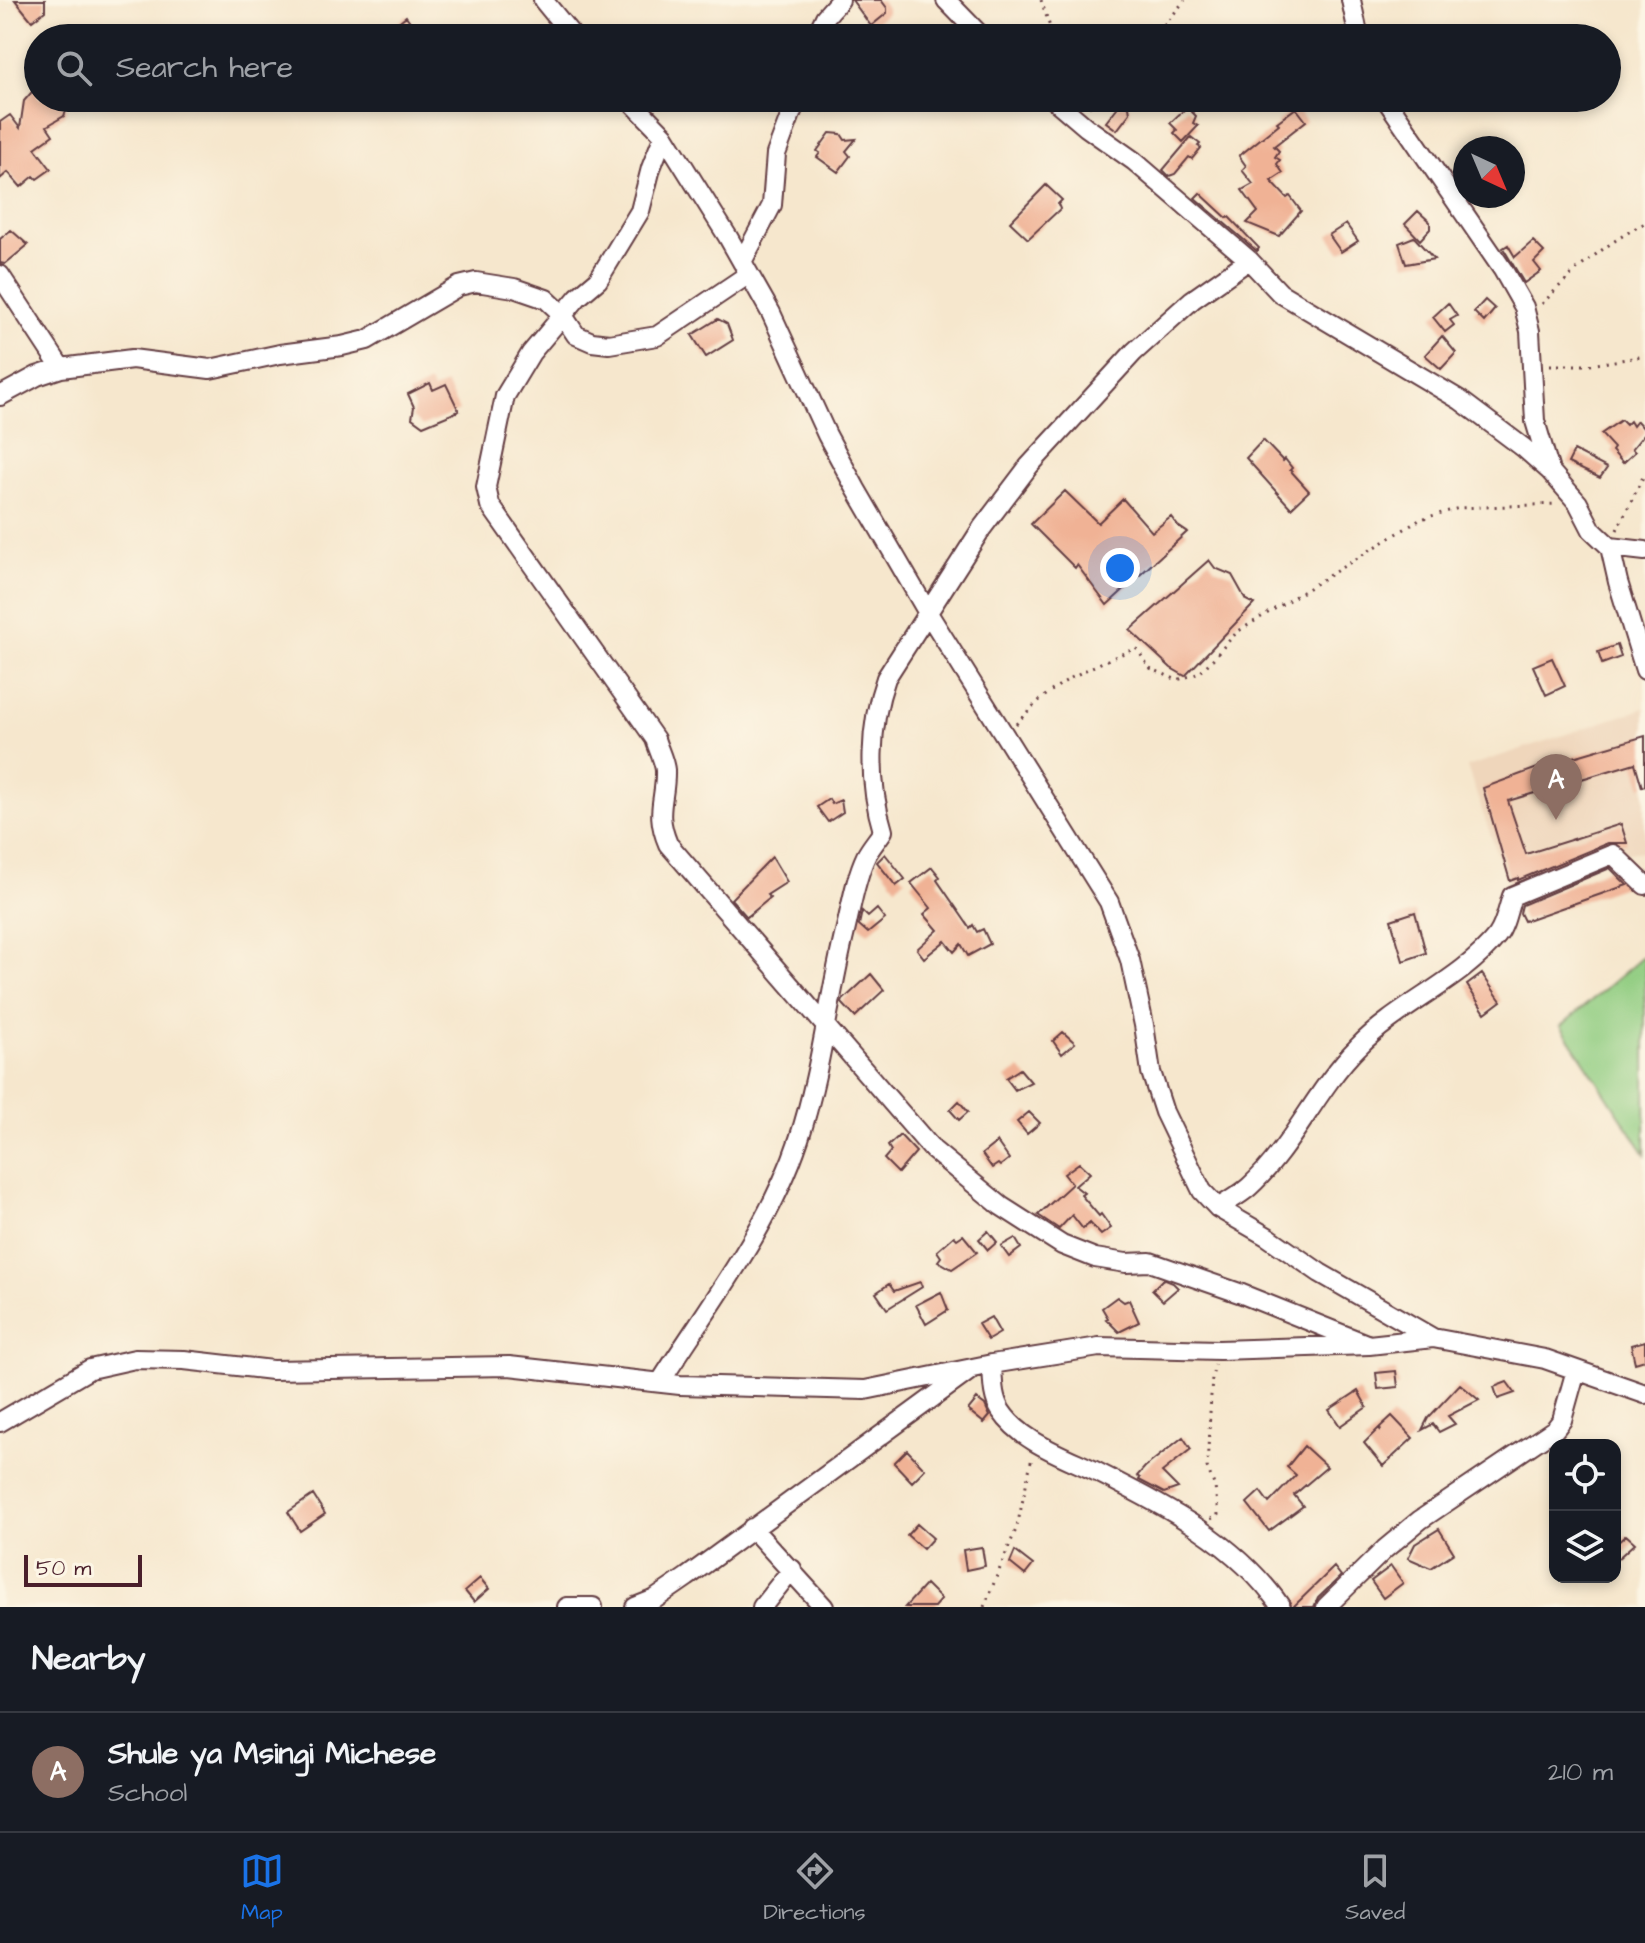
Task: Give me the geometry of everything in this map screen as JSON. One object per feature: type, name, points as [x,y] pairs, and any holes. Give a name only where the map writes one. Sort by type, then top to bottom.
[{"type":"street","points":[[543,0],[563,24]]},
{"type":"street","points":[[822,24],[840,0]]},
{"type":"street","points":[[946,0],[969,24]]},
{"type":"street","points":[[1351,0],[1356,24]]},
{"type":"street","points":[[642,112],[664,135],[745,268],[771,313],[827,435],[928,613],[1109,902],[1130,960],[1151,1072],[1164,1112],[1202,1191],[1218,1208],[1268,1237],[1320,1273],[1433,1338]]},
{"type":"street","points":[[0,396],[37,376],[61,368],[132,359],[210,369],[291,352],[342,346],[367,340],[459,286],[476,282],[533,293],[546,299],[562,314],[576,335],[592,342],[609,344],[657,336],[745,268],[772,205],[776,154],[792,112]]},
{"type":"street","points":[[1068,112],[1134,161],[1249,260],[1280,293],[1460,400],[1550,471],[1578,503],[1592,530],[1610,547],[1645,670]]},
{"type":"street","points":[[1395,112],[1503,270],[1524,307],[1535,421],[1550,471]]},
{"type":"street","points":[[664,135],[651,168],[640,211],[598,280],[562,314],[531,353],[505,396],[486,487],[487,497],[655,739],[665,768],[660,804],[661,828],[668,844],[933,1150],[1001,1206],[1062,1245],[1095,1258],[1126,1263],[1150,1262],[1242,1294],[1369,1345]]},
{"type":"street","points":[[657,1382],[661,1381],[753,1237],[786,1171],[807,1111],[824,1024],[860,877],[866,856],[883,831],[877,812],[872,741],[877,702],[886,678],[1006,496],[1099,388],[1192,300],[1249,260]]},
{"type":"street","points":[[0,275],[61,368]]},
{"type":"street","points":[[1610,547],[1645,551]]},
{"type":"street","points":[[1218,1208],[1248,1188],[1266,1169],[1359,1045],[1469,962],[1498,934],[1512,896],[1613,854],[1645,885]]},
{"type":"street","points":[[0,1422],[90,1369],[135,1359],[184,1360],[272,1370],[509,1366],[657,1382],[865,1390],[1099,1347],[1219,1350],[1369,1345],[1433,1338],[1502,1349],[1645,1394]]},
{"type":"street","points":[[983,1366],[1001,1411],[1022,1433],[1151,1499],[1220,1543],[1265,1584],[1281,1607]]},
{"type":"street","points":[[635,1607],[655,1599],[983,1366]]},
{"type":"street","points":[[1326,1607],[1385,1549],[1420,1520],[1555,1429],[1562,1420],[1576,1370]]},
{"type":"street","points":[[752,1528],[824,1607]]},
{"type":"street","points":[[762,1607],[792,1569]]},
{"type":"street","points":[[567,1607],[593,1607]]},
{"type":"path","points":[[1041,0],[1049,24]]},
{"type":"path","points":[[1165,24],[1185,0]]},
{"type":"path","points":[[1527,320],[1589,258],[1616,238],[1645,223]]},
{"type":"path","points":[[1530,351],[1552,366],[1590,365],[1645,356]]},
{"type":"path","points":[[1610,547],[1645,473]]},
{"type":"path","points":[[1005,737],[1051,689],[1084,670],[1136,648],[1150,668],[1177,680],[1200,673],[1237,632],[1421,519],[1459,508],[1578,503]]},
{"type":"path","points":[[1209,1521],[1218,1515],[1215,1487],[1207,1467],[1212,1377],[1219,1350]]},
{"type":"path","points":[[984,1607],[1017,1527],[1036,1442]]},
{"type":"shaded area","points":[[1645,708],[1645,851],[1613,854],[1512,896],[1467,767]]},
{"type":"green space","points":[[1645,955],[1645,1154],[1561,1026]]},
{"type":"building","points":[[15,0],[45,0],[45,11],[32,21]]},
{"type":"building","points":[[852,0],[881,0],[887,8],[887,13],[870,24]]},
{"type":"building","points":[[406,16],[412,24],[396,24]]},
{"type":"building","points":[[24,101],[24,112],[66,112],[47,126],[53,135],[35,148],[51,169],[37,179],[34,176],[21,187],[8,172],[0,179],[0,122],[10,115],[20,128]]},
{"type":"building","points":[[1114,112],[1130,112],[1117,130],[1106,122]]},
{"type":"building","points":[[1182,112],[1192,112],[1196,116],[1193,123],[1198,126],[1183,142],[1170,123]]},
{"type":"building","points":[[1291,112],[1299,112],[1306,121],[1274,146],[1279,151],[1275,157],[1280,160],[1277,164],[1283,173],[1271,181],[1287,198],[1290,196],[1301,211],[1279,236],[1247,223],[1258,212],[1242,190],[1253,184],[1242,170],[1246,166],[1239,156],[1279,124],[1277,122]]},
{"type":"building","points":[[830,133],[841,134],[845,140],[856,139],[846,151],[850,156],[838,172],[817,157],[820,153],[817,151]]},
{"type":"building","points":[[1191,137],[1201,148],[1175,174],[1169,176],[1163,170]]},
{"type":"building","points":[[1046,185],[1062,200],[1058,204],[1060,209],[1028,239],[1010,222]]},
{"type":"building","points":[[1200,193],[1229,217],[1259,248],[1257,251],[1195,198]]},
{"type":"building","points":[[1418,211],[1430,222],[1430,229],[1420,240],[1405,224]]},
{"type":"building","points":[[1346,224],[1358,241],[1341,252],[1329,235]]},
{"type":"building","points":[[11,230],[28,245],[5,264],[0,263],[0,239]]},
{"type":"building","points":[[1414,237],[1434,259],[1406,264],[1399,243]]},
{"type":"building","points":[[1533,241],[1544,252],[1534,262],[1541,271],[1524,283],[1503,248],[1508,245],[1515,257]]},
{"type":"building","points":[[1485,300],[1495,309],[1484,322],[1474,312]]},
{"type":"building","points":[[1448,303],[1457,316],[1450,320],[1454,325],[1445,332],[1433,317]]},
{"type":"building","points":[[718,319],[727,324],[733,340],[706,357],[692,335]]},
{"type":"building","points":[[1442,336],[1456,353],[1441,369],[1425,355]]},
{"type":"building","points":[[430,383],[433,390],[446,384],[459,411],[423,426],[412,418],[414,407],[408,394]]},
{"type":"building","points":[[1621,420],[1626,425],[1630,421],[1633,426],[1637,421],[1645,430],[1632,449],[1635,452],[1623,463],[1601,434]]},
{"type":"building","points":[[1263,440],[1283,461],[1285,459],[1292,468],[1290,470],[1309,491],[1291,508],[1246,458]]},
{"type":"building","points":[[1574,451],[1607,468],[1600,478],[1568,463]]},
{"type":"building","points":[[1065,491],[1098,523],[1123,499],[1152,532],[1171,517],[1187,532],[1107,605],[1077,565],[1075,568],[1031,524]]},
{"type":"building","points":[[1209,560],[1215,568],[1232,575],[1246,600],[1254,604],[1185,676],[1171,668],[1130,630]]},
{"type":"building","points":[[1617,645],[1621,657],[1602,664],[1598,652]]},
{"type":"building","points":[[1552,658],[1565,686],[1546,695],[1533,666]]},
{"type":"building","points":[[1645,736],[1645,786],[1642,787],[1635,763],[1508,801],[1526,854],[1621,824],[1627,843],[1608,843],[1510,881],[1483,788],[1543,766]]},
{"type":"building","points":[[829,799],[832,804],[841,800],[843,812],[828,822],[817,807]]},
{"type":"building","points":[[885,854],[905,879],[896,886],[877,862]]},
{"type":"building","points":[[772,857],[787,882],[767,895],[770,898],[747,917],[731,899]]},
{"type":"building","points":[[932,867],[940,877],[937,880],[970,928],[973,925],[977,932],[983,929],[990,944],[968,956],[961,944],[954,952],[945,941],[924,958],[917,949],[938,930],[924,914],[931,908],[911,883]]},
{"type":"building","points":[[1610,868],[1627,885],[1524,921],[1520,913],[1522,905]]},
{"type":"building","points":[[877,909],[885,919],[868,933],[859,925],[862,911],[868,917]]},
{"type":"building","points":[[1415,912],[1426,953],[1403,961],[1391,920]]},
{"type":"building","points":[[871,974],[884,990],[855,1017],[842,1003],[843,1000]]},
{"type":"building","points":[[1482,974],[1501,1001],[1485,1013],[1467,985]]},
{"type":"building","points":[[1063,1032],[1075,1043],[1062,1054],[1053,1041]]},
{"type":"building","points":[[1020,1069],[1031,1082],[1015,1090],[1006,1078]]},
{"type":"building","points":[[959,1101],[968,1112],[959,1120],[950,1110]]},
{"type":"building","points":[[1029,1112],[1040,1123],[1027,1134],[1017,1122]]},
{"type":"building","points":[[900,1135],[916,1152],[898,1173],[884,1159],[891,1151],[888,1146]]},
{"type":"building","points":[[997,1142],[1009,1159],[992,1168],[982,1154]]},
{"type":"building","points":[[1079,1163],[1090,1173],[1075,1186],[1111,1228],[1101,1235],[1090,1223],[1083,1229],[1072,1215],[1059,1229],[1038,1215],[1072,1184],[1064,1174]]},
{"type":"building","points":[[988,1231],[997,1242],[988,1250],[979,1239]]},
{"type":"building","points":[[963,1235],[977,1252],[952,1269],[938,1261],[941,1257],[937,1251],[954,1236],[957,1239]]},
{"type":"building","points":[[1015,1238],[1021,1248],[1009,1257],[1001,1246]]},
{"type":"building","points":[[1163,1279],[1178,1288],[1163,1301],[1152,1290]]},
{"type":"building","points":[[920,1282],[922,1287],[887,1309],[876,1293],[889,1284],[894,1291]]},
{"type":"building","points":[[941,1292],[948,1310],[926,1324],[916,1305]]},
{"type":"building","points":[[1117,1297],[1124,1302],[1129,1300],[1139,1322],[1119,1332],[1106,1319],[1102,1308]]},
{"type":"building","points":[[991,1317],[1000,1333],[988,1340],[978,1324]]},
{"type":"building","points":[[1645,1341],[1645,1360],[1635,1363],[1631,1345]]},
{"type":"building","points":[[1396,1371],[1398,1387],[1378,1389],[1376,1373]]},
{"type":"building","points":[[1507,1382],[1515,1393],[1498,1399],[1494,1387]]},
{"type":"building","points":[[1460,1384],[1479,1400],[1448,1416],[1455,1424],[1439,1432],[1433,1424],[1422,1430],[1428,1418]]},
{"type":"building","points":[[1358,1391],[1367,1407],[1340,1426],[1329,1410]]},
{"type":"building","points":[[977,1399],[985,1405],[990,1416],[984,1423],[968,1410]]},
{"type":"building","points":[[1392,1416],[1413,1438],[1383,1466],[1364,1443],[1379,1428],[1381,1431],[1380,1427]]},
{"type":"building","points":[[1183,1437],[1191,1449],[1162,1472],[1178,1488],[1164,1493],[1139,1480],[1137,1476],[1145,1467]]},
{"type":"building","points":[[1304,1446],[1327,1467],[1294,1495],[1303,1506],[1269,1531],[1247,1503],[1260,1491],[1269,1503],[1296,1475],[1287,1467]]},
{"type":"building","points":[[907,1450],[925,1469],[912,1482],[894,1463]]},
{"type":"building","points":[[313,1495],[325,1514],[300,1531],[288,1512]]},
{"type":"building","points":[[917,1524],[933,1538],[923,1549],[907,1535]]},
{"type":"building","points":[[1439,1529],[1454,1553],[1431,1568],[1408,1558],[1415,1544]]},
{"type":"building","points":[[1626,1535],[1635,1543],[1621,1556],[1621,1540]]},
{"type":"building","points":[[982,1547],[985,1566],[966,1570],[963,1550]]},
{"type":"building","points":[[1015,1551],[1033,1565],[1025,1575],[1010,1563]]},
{"type":"building","points":[[1391,1566],[1403,1583],[1383,1598],[1371,1581]]},
{"type":"building","points":[[1334,1567],[1341,1576],[1318,1598],[1314,1607],[1293,1607]]},
{"type":"building","points":[[480,1578],[489,1589],[474,1602],[465,1591]]},
{"type":"building","points":[[926,1584],[941,1599],[934,1607],[905,1607]]},
{"type":"place","name":"Shule ya Msingi Michese","points":[[1556,820]]}]
